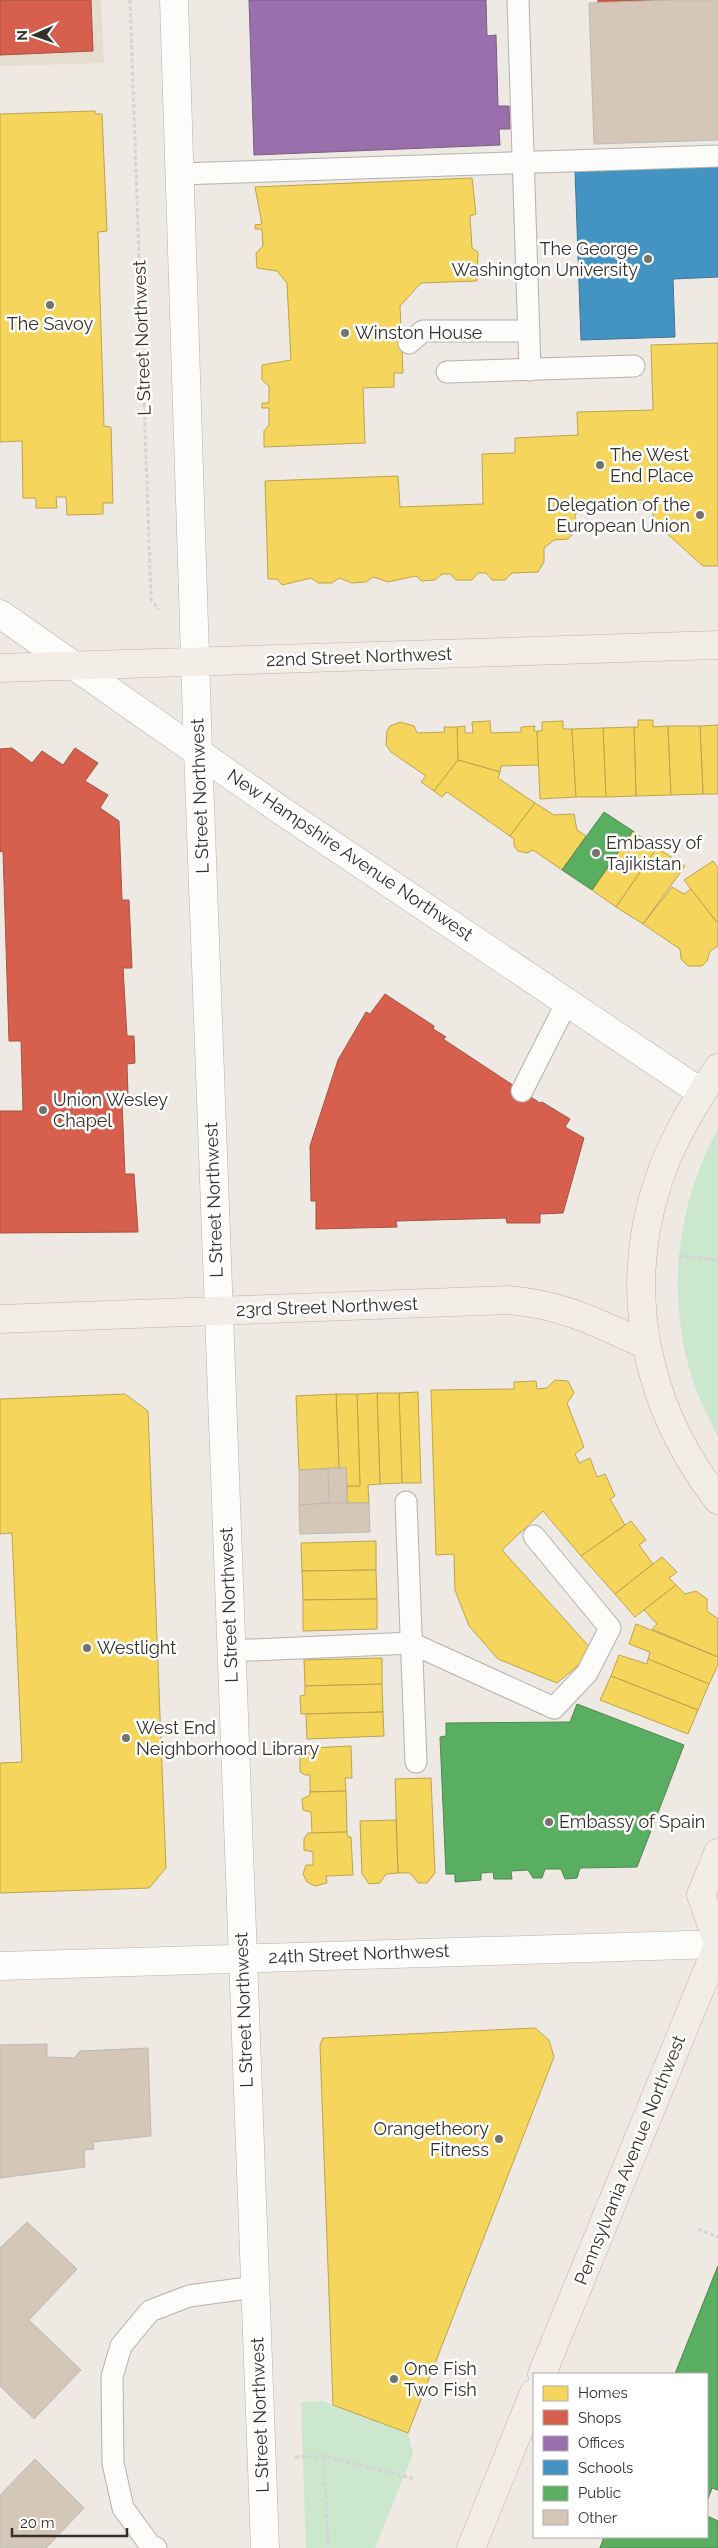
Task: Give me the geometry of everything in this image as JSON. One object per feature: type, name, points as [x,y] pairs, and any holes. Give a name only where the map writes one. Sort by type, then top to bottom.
[{"type":"main road","name":"L Street Northwest","points":[[174,0],[194,662],[265,2548]]},
{"type":"main road","name":"New Hampshire Avenue Northwest","points":[[0,614],[279,809],[702,1092]]},
{"type":"main road","name":"22nd Street Northwest","points":[[0,668],[718,645]]},
{"type":"main road","points":[[718,1068],[702,1092],[658,1181],[648,1218],[642,1252],[646,1346],[664,1409],[679,1441],[710,1491],[718,1513]]},
{"type":"main road","name":"23rd Street Northwest","points":[[0,1318],[508,1300],[538,1303],[576,1313],[646,1346]]},
{"type":"main road","points":[[718,1853],[702,1894],[718,1944]]},
{"type":"main road","name":"24th Street Northwest","points":[[0,1966],[718,1944]]},
{"type":"main road","name":"Pennsylvania Avenue Northwest","points":[[542,2373],[718,1944]]},
{"type":"main road","points":[[470,2548],[533,2395]]},
{"type":"lane","points":[[518,0],[530,370]]},
{"type":"lane","points":[[179,174],[718,156]]},
{"type":"lane","points":[[409,343],[423,331],[529,331]]},
{"type":"lane","points":[[447,372],[634,366]]},
{"type":"lane","points":[[522,1091],[567,1002]]},
{"type":"lane","points":[[406,1502],[416,1762]]},
{"type":"lane","points":[[230,1652],[411,1643],[554,1708],[588,1673],[610,1628],[534,1536]]},
{"type":"lane","points":[[156,2548],[150,2545],[123,2508],[113,2462],[112,2377],[121,2346],[150,2311],[189,2296],[255,2287]]},
{"type":"path","name":"L Street Northwest","points":[[130,0],[151,599],[162,615]]},
{"type":"path","points":[[679,1256],[718,1260]]},
{"type":"path","points":[[698,2229],[718,2237]]},
{"type":"path","points":[[292,2457],[324,2456],[415,2479]]},
{"type":"path","points":[[324,2456],[328,2548]]},
{"type":"shaded area","points":[[0,0],[101,0],[104,63],[0,66]]},
{"type":"green space","points":[[718,1129],[718,1436],[700,1400],[687,1362],[680,1322],[678,1282],[681,1243],[688,1203],[701,1165]]},
{"type":"green space","points":[[322,2401],[408,2433],[413,2454],[375,2548],[306,2548],[301,2402]]},
{"type":"building: Homes","name":"The Savoy","points":[[95,111],[95,114],[102,114],[107,231],[98,232],[104,426],[111,427],[113,503],[103,503],[103,514],[67,515],[66,497],[56,497],[57,508],[36,508],[36,498],[23,498],[22,441],[0,442],[0,114]]},
{"type":"building: Homes","name":"Winston House","points":[[472,178],[476,214],[470,216],[472,248],[478,252],[477,281],[421,283],[400,306],[403,373],[394,373],[394,387],[363,388],[365,443],[264,447],[264,431],[269,425],[269,408],[262,408],[262,403],[269,403],[269,386],[262,380],[262,365],[291,360],[287,283],[277,271],[257,268],[256,253],[263,246],[262,229],[255,229],[255,225],[262,224],[255,187]]},
{"type":"building: Homes","name":"The West End Place","points":[[718,343],[718,566],[703,566],[653,521],[653,500],[633,500],[622,511],[609,512],[598,501],[590,501],[575,515],[576,530],[568,539],[554,540],[544,548],[544,562],[538,572],[512,573],[505,580],[492,580],[486,573],[478,573],[472,580],[456,580],[450,574],[442,574],[435,580],[422,581],[416,576],[388,582],[373,577],[366,582],[352,583],[339,578],[332,583],[318,583],[311,578],[282,585],[277,579],[268,579],[265,481],[398,476],[400,507],[483,504],[482,454],[515,453],[515,438],[578,435],[577,412],[653,410],[651,345]]},
{"type":"building: Homes","points":[[638,720],[653,720],[653,727],[668,726],[671,795],[636,796],[634,727],[638,727]]},
{"type":"building: Homes","points":[[490,721],[491,733],[521,732],[521,727],[535,726],[534,731],[537,731],[539,765],[501,766],[500,772],[458,760],[457,727],[465,726],[465,733],[473,733],[472,722]]},
{"type":"building: Homes","points":[[563,721],[563,729],[572,729],[576,797],[540,799],[537,731],[542,731],[542,722]]},
{"type":"building: Homes","points":[[400,722],[414,726],[417,733],[445,732],[444,727],[457,727],[458,760],[434,791],[421,782],[426,776],[391,752],[386,745],[387,731],[390,726]]},
{"type":"building: Homes","points":[[718,725],[718,794],[703,794],[700,726]]},
{"type":"building: Homes","points":[[668,726],[700,726],[703,794],[671,795]]},
{"type":"building: Homes","points":[[634,727],[636,796],[606,797],[603,728]]},
{"type":"building: Homes","points":[[603,728],[606,797],[576,797],[572,729]]},
{"type":"building: Homes","points":[[458,760],[500,772],[498,778],[535,803],[510,836],[447,792],[442,797],[434,791]]},
{"type":"building: Homes","points":[[535,803],[554,815],[574,814],[577,830],[586,836],[562,870],[533,850],[527,853],[518,851],[514,846],[514,839],[510,836]]},
{"type":"building: Homes","points":[[633,831],[657,848],[616,907],[592,890]]},
{"type":"building: Homes","points":[[657,848],[685,866],[643,924],[616,907]]},
{"type":"building: Homes","points":[[713,861],[718,867],[718,924],[684,880]]},
{"type":"building: Homes","points":[[672,887],[684,894],[691,889],[718,924],[718,946],[710,951],[707,961],[702,966],[688,966],[681,959],[680,949],[643,924]]},
{"type":"building: Homes","points":[[555,1380],[568,1381],[574,1393],[567,1403],[584,1447],[575,1454],[579,1463],[590,1458],[597,1477],[605,1474],[615,1496],[610,1499],[625,1525],[581,1556],[543,1511],[502,1550],[594,1652],[557,1683],[498,1659],[469,1626],[455,1590],[454,1554],[436,1555],[431,1390],[514,1389],[514,1382],[536,1381],[537,1389],[547,1388]]},
{"type":"building: Homes","points":[[418,1392],[421,1483],[402,1483],[399,1393]]},
{"type":"building: Homes","points":[[377,1393],[399,1393],[402,1483],[380,1484]]},
{"type":"building: Homes","points":[[377,1393],[380,1484],[368,1485],[369,1503],[347,1503],[347,1486],[360,1486],[357,1394]]},
{"type":"building: Homes","name":"Westlight","points":[[125,1394],[148,1411],[166,1868],[149,1888],[0,1893],[0,1763],[22,1762],[12,1533],[0,1534],[0,1399]]},
{"type":"building: Homes","points":[[336,1394],[357,1394],[360,1486],[347,1486],[346,1468],[339,1468]]},
{"type":"building: Homes","points":[[336,1394],[339,1468],[299,1470],[296,1396]]},
{"type":"building: Homes","points":[[631,1521],[646,1540],[639,1545],[653,1564],[615,1594],[581,1556]]},
{"type":"building: Homes","points":[[376,1541],[376,1570],[302,1571],[301,1543]]},
{"type":"building: Homes","points":[[662,1557],[677,1572],[669,1578],[676,1585],[635,1617],[615,1594]]},
{"type":"building: Homes","points":[[376,1570],[377,1599],[303,1600],[302,1571]]},
{"type":"building: Homes","points":[[676,1585],[685,1594],[696,1591],[707,1599],[707,1611],[718,1619],[718,1657],[652,1629],[657,1624],[644,1610]]},
{"type":"building: Homes","points":[[377,1599],[377,1629],[303,1631],[303,1600]]},
{"type":"building: Homes","points":[[636,1624],[718,1657],[718,1665],[709,1684],[648,1659],[650,1652],[629,1644]]},
{"type":"building: Homes","points":[[619,1655],[647,1664],[648,1659],[709,1684],[698,1710],[611,1676]]},
{"type":"building: Homes","points":[[382,1658],[382,1684],[305,1686],[304,1660]]},
{"type":"building: Homes","points":[[611,1676],[698,1710],[688,1734],[600,1700]]},
{"type":"building: Homes","points":[[382,1684],[383,1712],[301,1714],[300,1696],[305,1695],[305,1686]]},
{"type":"building: Homes","points":[[383,1712],[384,1736],[307,1739],[306,1714]]},
{"type":"building: Homes","points":[[351,1746],[352,1778],[345,1778],[346,1791],[310,1792],[310,1775],[300,1772],[300,1758],[305,1753],[309,1753],[310,1748]]},
{"type":"building: Homes","points":[[431,1778],[435,1873],[427,1883],[418,1883],[410,1873],[398,1873],[395,1779]]},
{"type":"building: Homes","points":[[346,1791],[347,1832],[312,1833],[311,1812],[303,1810],[302,1799],[310,1795],[310,1792]]},
{"type":"building: Homes","points":[[396,1820],[398,1873],[386,1874],[380,1883],[369,1884],[362,1874],[360,1821]]},
{"type":"building: Homes","points":[[347,1832],[348,1837],[351,1837],[353,1875],[326,1876],[327,1883],[315,1886],[307,1882],[303,1874],[306,1865],[313,1865],[313,1852],[304,1850],[304,1839],[308,1833]]},
{"type":"building: Homes","points":[[535,2028],[549,2040],[554,2057],[408,2433],[333,2405],[320,2045],[323,2038]]},
{"type":"building: Homes","points":[[718,2266],[718,2490],[708,2485],[708,2373],[675,2373]]},
{"type":"building: Homes","points":[[708,2486],[712,2488],[708,2498]]},
{"type":"building: Homes","points":[[708,2516],[718,2521],[718,2548],[600,2548],[604,2538],[708,2538]]},
{"type":"building: Shops","points":[[0,0],[91,0],[93,51],[0,55]]},
{"type":"building: Shops","points":[[598,0],[671,0],[598,3]]},
{"type":"building: Shops","points":[[12,748],[32,763],[42,751],[63,765],[75,748],[98,763],[85,781],[108,795],[100,808],[119,821],[122,900],[129,900],[132,968],[123,968],[127,1036],[134,1036],[135,1063],[127,1064],[128,1096],[122,1102],[125,1174],[134,1174],[138,1232],[0,1233],[0,1111],[23,1111],[21,1041],[9,1041],[3,851],[0,852],[0,749]]},
{"type":"building: Shops","points":[[385,994],[434,1026],[433,1029],[446,1037],[443,1039],[540,1103],[542,1102],[570,1119],[565,1127],[584,1138],[563,1213],[540,1214],[540,1223],[507,1223],[506,1218],[396,1221],[397,1227],[316,1229],[316,1201],[311,1201],[310,1146],[338,1060],[366,1012],[370,1014]]},
{"type":"building: Offices","points":[[249,0],[486,0],[487,36],[496,35],[498,106],[509,106],[510,129],[499,129],[500,145],[254,155]]},
{"type":"building: Schools","name":"The George Washington University","points":[[718,165],[718,277],[673,279],[675,337],[581,340],[575,170]]},
{"type":"building: Public","name":"Embassy of Tajikistan","points":[[604,812],[633,831],[592,890],[562,870]]},
{"type":"building: Public","name":"Embassy of Spain","points":[[577,1704],[684,1745],[637,1867],[580,1868],[577,1878],[565,1879],[561,1869],[545,1869],[542,1878],[533,1878],[528,1870],[511,1871],[512,1879],[494,1879],[493,1872],[481,1873],[481,1880],[455,1882],[455,1874],[446,1874],[440,1737],[446,1736],[446,1723],[570,1722]]},
{"type":"building: Public","points":[[718,2266],[718,2490],[712,2488],[708,2498],[708,2373],[675,2373]]},
{"type":"building: Public","points":[[708,2516],[718,2521],[718,2548],[600,2548],[604,2538],[708,2538]]},
{"type":"building: Other","points":[[718,0],[718,140],[594,144],[589,3]]},
{"type":"building: Other","points":[[328,1468],[346,1468],[347,1503],[329,1504]]},
{"type":"building: Other","points":[[328,1469],[329,1503],[299,1505],[299,1470]]},
{"type":"building: Other","points":[[369,1503],[370,1532],[300,1534],[299,1505]]},
{"type":"building: Other","points":[[47,2044],[47,2057],[74,2058],[80,2051],[148,2048],[151,2136],[93,2142],[94,2149],[84,2150],[85,2167],[0,2178],[0,2045]]},
{"type":"building: Other","points":[[27,2222],[77,2269],[29,2320],[81,2370],[34,2419],[0,2386],[0,2248]]},
{"type":"building: Other","points":[[35,2459],[84,2508],[46,2548],[0,2548],[0,2495]]},
{"type":"place","name":"The George Washington University","points":[[648,259]]},
{"type":"place","name":"The Savoy","points":[[50,305]]},
{"type":"place","name":"Winston House","points":[[345,333]]},
{"type":"place","name":"The West End Place","points":[[600,465]]},
{"type":"place","name":"Delegation of the European Union","points":[[700,515]]},
{"type":"place","name":"Embassy of Tajikistan","points":[[596,853]]},
{"type":"place","name":"Union Wesley Chapel","points":[[43,1110]]},
{"type":"place","name":"Westlight","points":[[87,1648]]},
{"type":"place","name":"West End Neighborhood Library","points":[[126,1738]]},
{"type":"place","name":"Embassy of Spain","points":[[549,1822]]},
{"type":"place","name":"Orangetheory Fitness","points":[[499,2139]]},
{"type":"place","name":"One Fish Two Fish","points":[[394,2379]]}]
